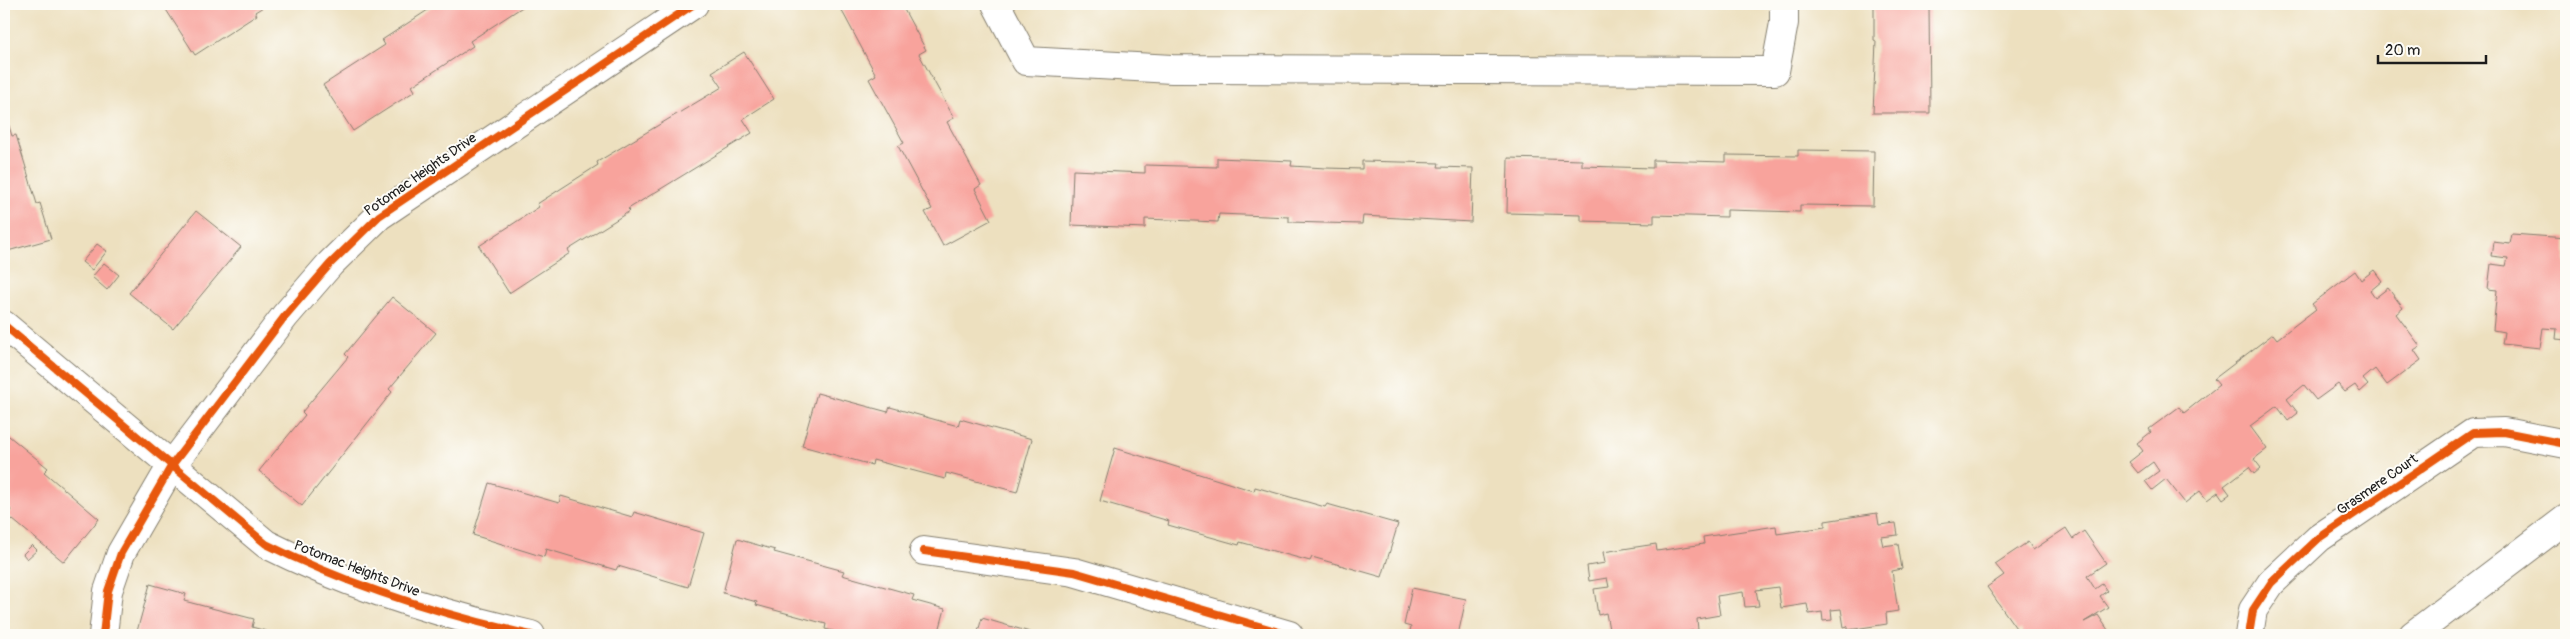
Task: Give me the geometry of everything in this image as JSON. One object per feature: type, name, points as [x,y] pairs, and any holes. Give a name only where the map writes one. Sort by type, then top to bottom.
[{"type":"street","name":"Potomac Heights Drive","points":[[103,635],[108,591],[121,553],[172,465],[285,316],[330,264],[379,216],[694,4]]},
{"type":"street","points":[[996,4],[1026,61],[1172,69],[1775,71],[1784,23],[1784,4]]},
{"type":"street","name":"Potomac Heights Drive","points":[[4,325],[266,544],[308,565],[428,608],[531,635]]},
{"type":"street","name":"Grasmere Court","points":[[2249,635],[2253,610],[2271,583],[2312,545],[2473,433],[2504,432],[2566,444]]},
{"type":"street","points":[[2413,635],[2566,519]]},
{"type":"street","points":[[924,552],[1074,572],[1289,635]]},
{"type":"building","points":[[172,4],[268,4],[255,12],[257,15],[195,55],[165,8]]},
{"type":"building","points":[[437,4],[527,4],[470,41],[473,46],[412,86],[415,91],[353,131],[323,85],[385,45],[382,40]]},
{"type":"building","points":[[855,4],[901,4],[926,50],[919,54],[954,118],[947,122],[981,185],[975,189],[991,220],[943,246],[925,212],[932,209],[898,146],[904,143],[869,79],[876,75],[842,11]]},
{"type":"building","points":[[1874,4],[1929,4],[1930,113],[1873,113],[1876,41],[1874,40]]},
{"type":"building","points":[[744,52],[774,99],[743,119],[752,133],[628,209],[630,211],[568,250],[570,253],[509,293],[479,246],[539,207],[537,204],[598,165],[597,162],[722,87],[712,72]]},
{"type":"building","points":[[4,110],[12,136],[16,135],[37,204],[40,203],[51,239],[4,252]]},
{"type":"building","points":[[1798,150],[1874,151],[1873,206],[1800,205],[1800,212],[1727,210],[1727,217],[1654,215],[1654,223],[1581,221],[1581,215],[1507,213],[1508,158],[1582,160],[1582,166],[1653,168],[1653,160],[1726,162],[1726,155],[1798,156]]},
{"type":"building","points":[[1217,158],[1292,161],[1291,166],[1326,168],[1362,169],[1362,161],[1439,163],[1438,167],[1473,168],[1471,222],[1363,216],[1362,224],[1289,222],[1289,217],[1219,214],[1218,222],[1145,219],[1145,228],[1071,225],[1073,170],[1145,173],[1145,165],[1217,167]]},
{"type":"building","points":[[196,211],[241,247],[173,329],[129,293]]},
{"type":"building","points":[[2512,234],[2566,238],[2566,340],[2556,339],[2557,329],[2543,328],[2540,348],[2502,344],[2504,332],[2493,330],[2497,290],[2488,289],[2491,264],[2506,266],[2508,258],[2491,256],[2493,242],[2510,244]]},
{"type":"building","points":[[97,244],[107,251],[92,270],[82,262]]},
{"type":"building","points":[[104,263],[119,275],[107,290],[92,277]]},
{"type":"building","points":[[2374,270],[2382,281],[2370,291],[2375,298],[2388,288],[2403,308],[2396,314],[2420,346],[2414,350],[2421,360],[2387,385],[2375,369],[2363,379],[2368,385],[2360,392],[2355,385],[2345,392],[2338,384],[2316,400],[2304,385],[2287,399],[2298,413],[2288,421],[2277,406],[2250,426],[2267,449],[2254,459],[2261,468],[2254,474],[2249,467],[2224,486],[2230,494],[2223,499],[2218,492],[2207,500],[2200,491],[2185,503],[2166,479],[2152,490],[2145,481],[2159,471],[2153,462],[2138,473],[2129,462],[2143,451],[2137,443],[2151,432],[2149,429],[2179,407],[2184,413],[2219,385],[2214,379],[2273,334],[2277,339],[2316,309],[2312,304],[2355,271],[2361,280]]},
{"type":"building","points":[[392,297],[436,333],[389,389],[392,392],[302,506],[259,471],[305,415],[302,412],[348,357],[345,354]]},
{"type":"building","points":[[817,393],[888,412],[890,407],[958,426],[960,419],[1032,439],[1017,492],[946,473],[945,479],[873,460],[872,465],[802,446]]},
{"type":"building","points":[[4,432],[48,468],[44,472],[99,519],[64,562],[7,515],[11,510],[4,504]]},
{"type":"building","points":[[1115,448],[1254,491],[1255,487],[1325,507],[1327,504],[1398,524],[1382,577],[1312,557],[1310,561],[1240,542],[1239,545],[1168,525],[1169,521],[1100,501]]},
{"type":"building","points":[[489,483],[559,503],[561,496],[632,517],[634,512],[704,533],[688,587],[618,566],[616,570],[546,549],[544,557],[473,535]]},
{"type":"building","points":[[1877,513],[1879,525],[1896,523],[1898,535],[1881,537],[1883,546],[1898,544],[1902,569],[1892,571],[1898,611],[1886,613],[1887,624],[1848,630],[1848,626],[1844,627],[1841,609],[1831,610],[1832,620],[1823,621],[1822,612],[1809,614],[1807,604],[1781,608],[1778,587],[1756,590],[1759,606],[1745,607],[1743,592],[1717,596],[1720,615],[1697,619],[1698,630],[1684,632],[1685,635],[1675,635],[1675,633],[1610,635],[1606,613],[1598,615],[1594,589],[1609,587],[1607,578],[1589,581],[1587,566],[1605,563],[1603,552],[1656,544],[1657,551],[1704,544],[1703,537],[1776,526],[1777,534],[1825,527],[1825,521]]},
{"type":"building","points":[[2066,528],[2073,539],[2084,531],[2106,563],[2087,576],[2095,589],[2102,584],[2107,591],[2100,596],[2108,607],[2084,622],[2098,615],[2110,633],[2106,635],[2025,635],[2021,629],[2018,631],[1987,587],[2004,575],[1995,564],[2028,542],[2033,550]]},
{"type":"building","points":[[737,539],[775,550],[774,552],[844,571],[842,575],[914,595],[912,600],[945,609],[938,635],[848,635],[825,629],[826,624],[756,605],[757,602],[723,593]]},
{"type":"building","points":[[32,545],[37,550],[27,559],[23,554]]},
{"type":"building","points":[[150,584],[186,594],[184,601],[254,619],[252,627],[280,635],[136,635]]},
{"type":"building","points":[[1412,588],[1466,599],[1458,635],[1409,635],[1411,627],[1404,625]]},
{"type":"building","points":[[982,618],[1040,635],[977,635]]},
{"type":"cycle path","points":[[103,635],[108,591],[121,553],[172,465],[285,316],[330,264],[379,216],[694,4]]},
{"type":"cycle path","points":[[4,325],[266,544],[362,586],[463,618],[531,635]]},
{"type":"cycle path","points":[[2249,635],[2253,610],[2271,583],[2319,538],[2473,433],[2504,432],[2566,444]]},
{"type":"cycle path","points":[[924,551],[1074,572],[1289,635]]}]
